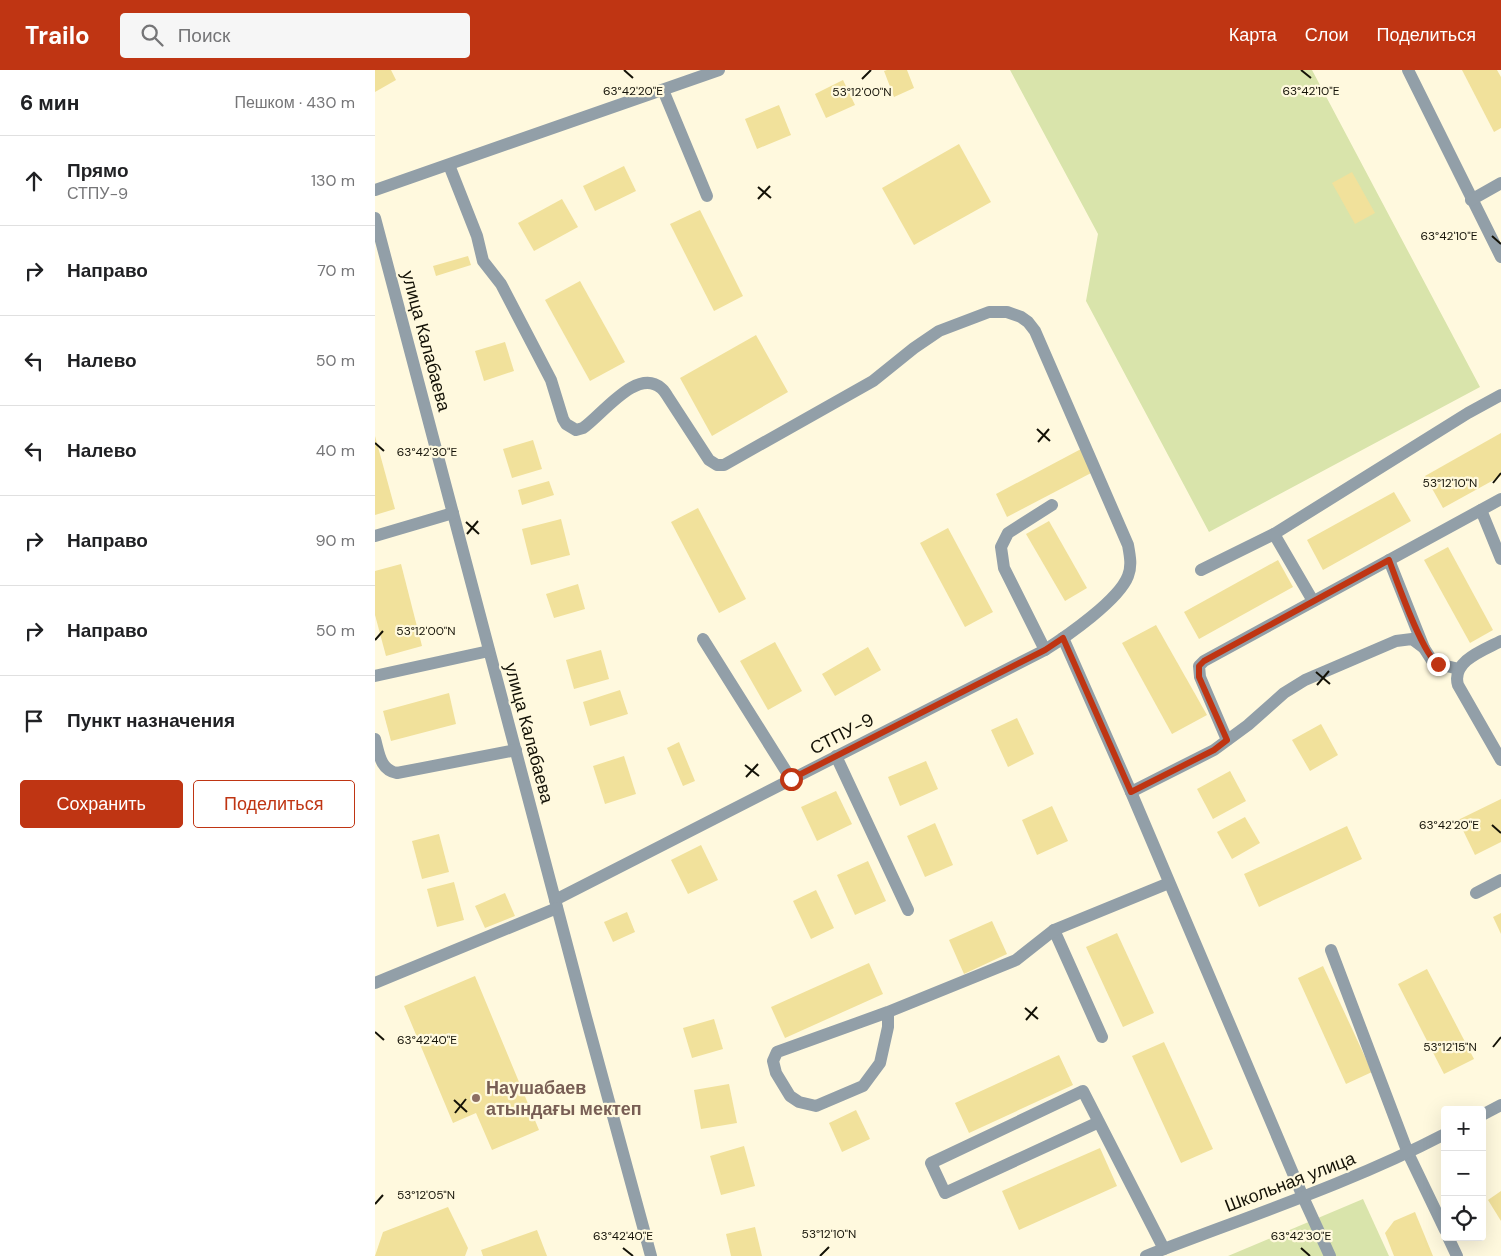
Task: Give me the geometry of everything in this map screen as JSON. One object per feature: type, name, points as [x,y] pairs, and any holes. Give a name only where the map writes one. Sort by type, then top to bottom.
[{"type":"street","points":[[375,190],[719,70]]},
{"type":"street","points":[[1408,70],[1501,257]]},
{"type":"street","points":[[663,90],[707,196]]},
{"type":"street","name":"СТПУ-9","points":[[375,983],[556,904],[791,779],[1045,650],[1063,638],[1118,592],[1128,576],[1131,564],[1129,545],[1035,332],[1028,322],[1021,317],[1007,312],[989,312],[939,331],[914,348],[873,381],[724,465],[717,465],[709,460],[669,397],[661,387],[652,383],[641,383],[627,389],[590,424],[580,430],[576,430],[566,424],[563,419],[551,380],[501,284],[483,261],[477,236],[449,165]]},
{"type":"street","points":[[1471,200],[1501,183]]},
{"type":"street","name":"улица Калабаева","points":[[375,218],[651,1256]]},
{"type":"street","points":[[1201,570],[1274,534],[1468,413],[1501,395]]},
{"type":"street","points":[[1227,740],[1199,677],[1199,666],[1204,661],[1501,499]]},
{"type":"street","points":[[1045,650],[1004,568],[1001,547],[1008,533],[1052,505]]},
{"type":"street","points":[[1481,510],[1501,559]]},
{"type":"street","points":[[375,536],[453,513]]},
{"type":"street","points":[[1274,534],[1313,601]]},
{"type":"street","points":[[1389,560],[1424,648],[1433,662],[1459,669]]},
{"type":"street","points":[[1063,638],[1330,1256]]},
{"type":"street","points":[[703,639],[791,779]]},
{"type":"street","points":[[1131,792],[1214,750],[1248,725],[1284,693],[1305,680],[1396,641],[1412,639],[1424,648]]},
{"type":"street","points":[[1501,641],[1469,659],[1459,669],[1456,678],[1458,685],[1501,760]]},
{"type":"street","points":[[375,676],[489,651]]},
{"type":"street","points":[[375,739],[382,763],[389,771],[397,773],[516,750]]},
{"type":"street","points":[[836,756],[908,910]]},
{"type":"street","points":[[1476,893],[1501,880]]},
{"type":"street","points":[[887,1012],[888,1027],[880,1063],[863,1086],[816,1106],[799,1102],[790,1096],[776,1073],[773,1061],[777,1052],[887,1012],[1016,960],[1054,930],[1169,883]]},
{"type":"street","points":[[1054,930],[1102,1037]]},
{"type":"street","points":[[1331,950],[1408,1153],[1441,1222]]},
{"type":"street","points":[[1099,1122],[945,1193],[931,1163],[1083,1091],[1099,1122],[1164,1249]]},
{"type":"street","points":[[1486,1113],[1501,1105]]},
{"type":"street","name":"Школьная улица","points":[[1146,1256],[1303,1197],[1408,1153],[1441,1136]]},
{"type":"street","points":[[1450,1241],[1457,1256]]},
{"type":"green space","points":[[1010,70],[1312,70],[1480,387],[1209,532],[1086,301],[1098,234]]},
{"type":"green space","points":[[1363,1199],[1389,1256],[1228,1256]]},
{"type":"building","points":[[375,70],[391,70],[396,80],[375,92]]},
{"type":"building","points":[[907,70],[914,88],[894,97],[884,71]]},
{"type":"building","points":[[1462,70],[1497,70],[1501,77],[1501,128],[1494,132]]},
{"type":"building","points":[[843,80],[855,105],[826,118],[815,94]]},
{"type":"building","points":[[779,105],[791,135],[757,149],[745,119]]},
{"type":"building","points":[[959,144],[991,202],[914,245],[882,188]]},
{"type":"building","points":[[624,166],[636,191],[595,211],[583,186]]},
{"type":"building","points":[[1352,172],[1375,213],[1355,224],[1332,183]]},
{"type":"building","points":[[562,199],[578,227],[534,251],[518,223]]},
{"type":"building","points":[[700,210],[743,296],[714,311],[670,224]]},
{"type":"building","points":[[468,256],[471,265],[436,276],[433,266]]},
{"type":"building","points":[[580,281],[625,362],[590,381],[545,300]]},
{"type":"building","points":[[756,335],[788,392],[712,436],[680,378]]},
{"type":"building","points":[[505,342],[514,371],[484,381],[475,351]]},
{"type":"building","points":[[1501,433],[1501,476],[1443,508],[1425,476]]},
{"type":"building","points":[[375,436],[395,509],[375,515]]},
{"type":"building","points":[[533,440],[542,469],[512,478],[503,449]]},
{"type":"building","points":[[1081,449],[1093,472],[1007,517],[996,494]]},
{"type":"building","points":[[549,481],[554,495],[522,505],[518,490]]},
{"type":"building","points":[[1394,492],[1411,521],[1323,570],[1307,540]]},
{"type":"building","points":[[698,508],[746,599],[719,613],[671,522]]},
{"type":"building","points":[[561,519],[570,555],[531,565],[522,529]]},
{"type":"building","points":[[1049,521],[1087,588],[1065,601],[1026,534]]},
{"type":"building","points":[[948,528],[993,612],[965,627],[920,543]]},
{"type":"building","points":[[1448,547],[1493,630],[1470,643],[1424,560]]},
{"type":"building","points":[[1278,560],[1293,587],[1199,639],[1184,612]]},
{"type":"building","points":[[401,564],[422,646],[386,656],[375,615],[375,571]]},
{"type":"building","points":[[578,584],[585,609],[554,618],[546,594]]},
{"type":"building","points":[[1156,625],[1207,715],[1172,734],[1122,643]]},
{"type":"building","points":[[775,642],[802,691],[768,710],[740,661]]},
{"type":"building","points":[[868,647],[881,670],[835,696],[822,674]]},
{"type":"building","points":[[601,650],[609,679],[574,689],[566,660]]},
{"type":"building","points":[[620,690],[628,714],[590,726],[583,702]]},
{"type":"building","points":[[449,693],[456,724],[391,741],[383,711]]},
{"type":"building","points":[[1017,718],[1034,754],[1008,767],[991,730]]},
{"type":"building","points":[[1321,724],[1338,755],[1310,771],[1292,740]]},
{"type":"building","points":[[679,742],[695,781],[683,786],[667,748]]},
{"type":"building","points":[[624,756],[636,794],[605,804],[593,766]]},
{"type":"building","points":[[926,761],[938,789],[900,806],[888,777]]},
{"type":"building","points":[[1230,771],[1246,801],[1213,819],[1197,789]]},
{"type":"building","points":[[836,791],[852,824],[817,841],[801,807]]},
{"type":"building","points":[[1501,799],[1501,842],[1475,855],[1458,820]]},
{"type":"building","points":[[1052,806],[1068,841],[1037,855],[1022,820]]},
{"type":"building","points":[[1245,817],[1260,843],[1232,859],[1217,832]]},
{"type":"building","points":[[935,823],[953,865],[925,877],[907,836]]},
{"type":"building","points":[[1347,826],[1362,859],[1259,907],[1244,874]]},
{"type":"building","points":[[439,834],[449,872],[422,879],[412,841]]},
{"type":"building","points":[[701,845],[718,880],[688,894],[671,860]]},
{"type":"building","points":[[868,861],[886,901],[855,915],[837,875]]},
{"type":"building","points":[[454,882],[464,920],[437,927],[427,889]]},
{"type":"building","points":[[816,890],[834,928],[811,939],[793,901]]},
{"type":"building","points":[[505,893],[515,916],[485,928],[475,906]]},
{"type":"building","points":[[627,912],[635,932],[613,942],[604,922]]},
{"type":"building","points":[[1501,913],[1501,934],[1493,917]]},
{"type":"building","points":[[992,921],[1007,954],[964,974],[949,940]]},
{"type":"building","points":[[1117,933],[1154,1013],[1123,1027],[1086,947]]},
{"type":"building","points":[[869,963],[883,994],[785,1038],[771,1007]]},
{"type":"building","points":[[1323,966],[1372,1072],[1346,1084],[1298,978]]},
{"type":"building","points":[[1427,969],[1474,1059],[1444,1074],[1398,984]]},
{"type":"building","points":[[475,976],[539,1130],[492,1150],[476,1113],[453,1123],[404,1006]]},
{"type":"building","points":[[714,1019],[723,1049],[692,1058],[683,1028]]},
{"type":"building","points":[[1164,1042],[1213,1149],[1181,1163],[1132,1056]]},
{"type":"building","points":[[1059,1055],[1073,1085],[969,1133],[955,1103]]},
{"type":"building","points":[[729,1084],[737,1123],[701,1129],[694,1090]]},
{"type":"building","points":[[856,1110],[870,1139],[842,1152],[829,1123]]},
{"type":"building","points":[[744,1146],[755,1186],[721,1195],[710,1156]]},
{"type":"building","points":[[1100,1148],[1117,1186],[1019,1230],[1002,1191]]},
{"type":"building","points":[[1501,1191],[1501,1221],[1488,1200]]},
{"type":"building","points":[[448,1207],[468,1248],[465,1256],[375,1256],[383,1232]]},
{"type":"building","points":[[1415,1212],[1433,1256],[1394,1256],[1385,1233],[1394,1221]]},
{"type":"building","points":[[755,1227],[762,1256],[731,1256],[726,1234]]},
{"type":"building","points":[[537,1230],[547,1256],[483,1256],[481,1250]]},
{"type":"place","name":"Наушабаев атындағы мектеп","points":[[476,1098]]},
{"type":"route","points":[[791,779],[1045,650],[1063,638],[1131,792],[1214,750],[1227,740],[1199,677],[1199,666],[1204,661],[1389,560],[1424,648],[1433,662],[1438,664]]}]
